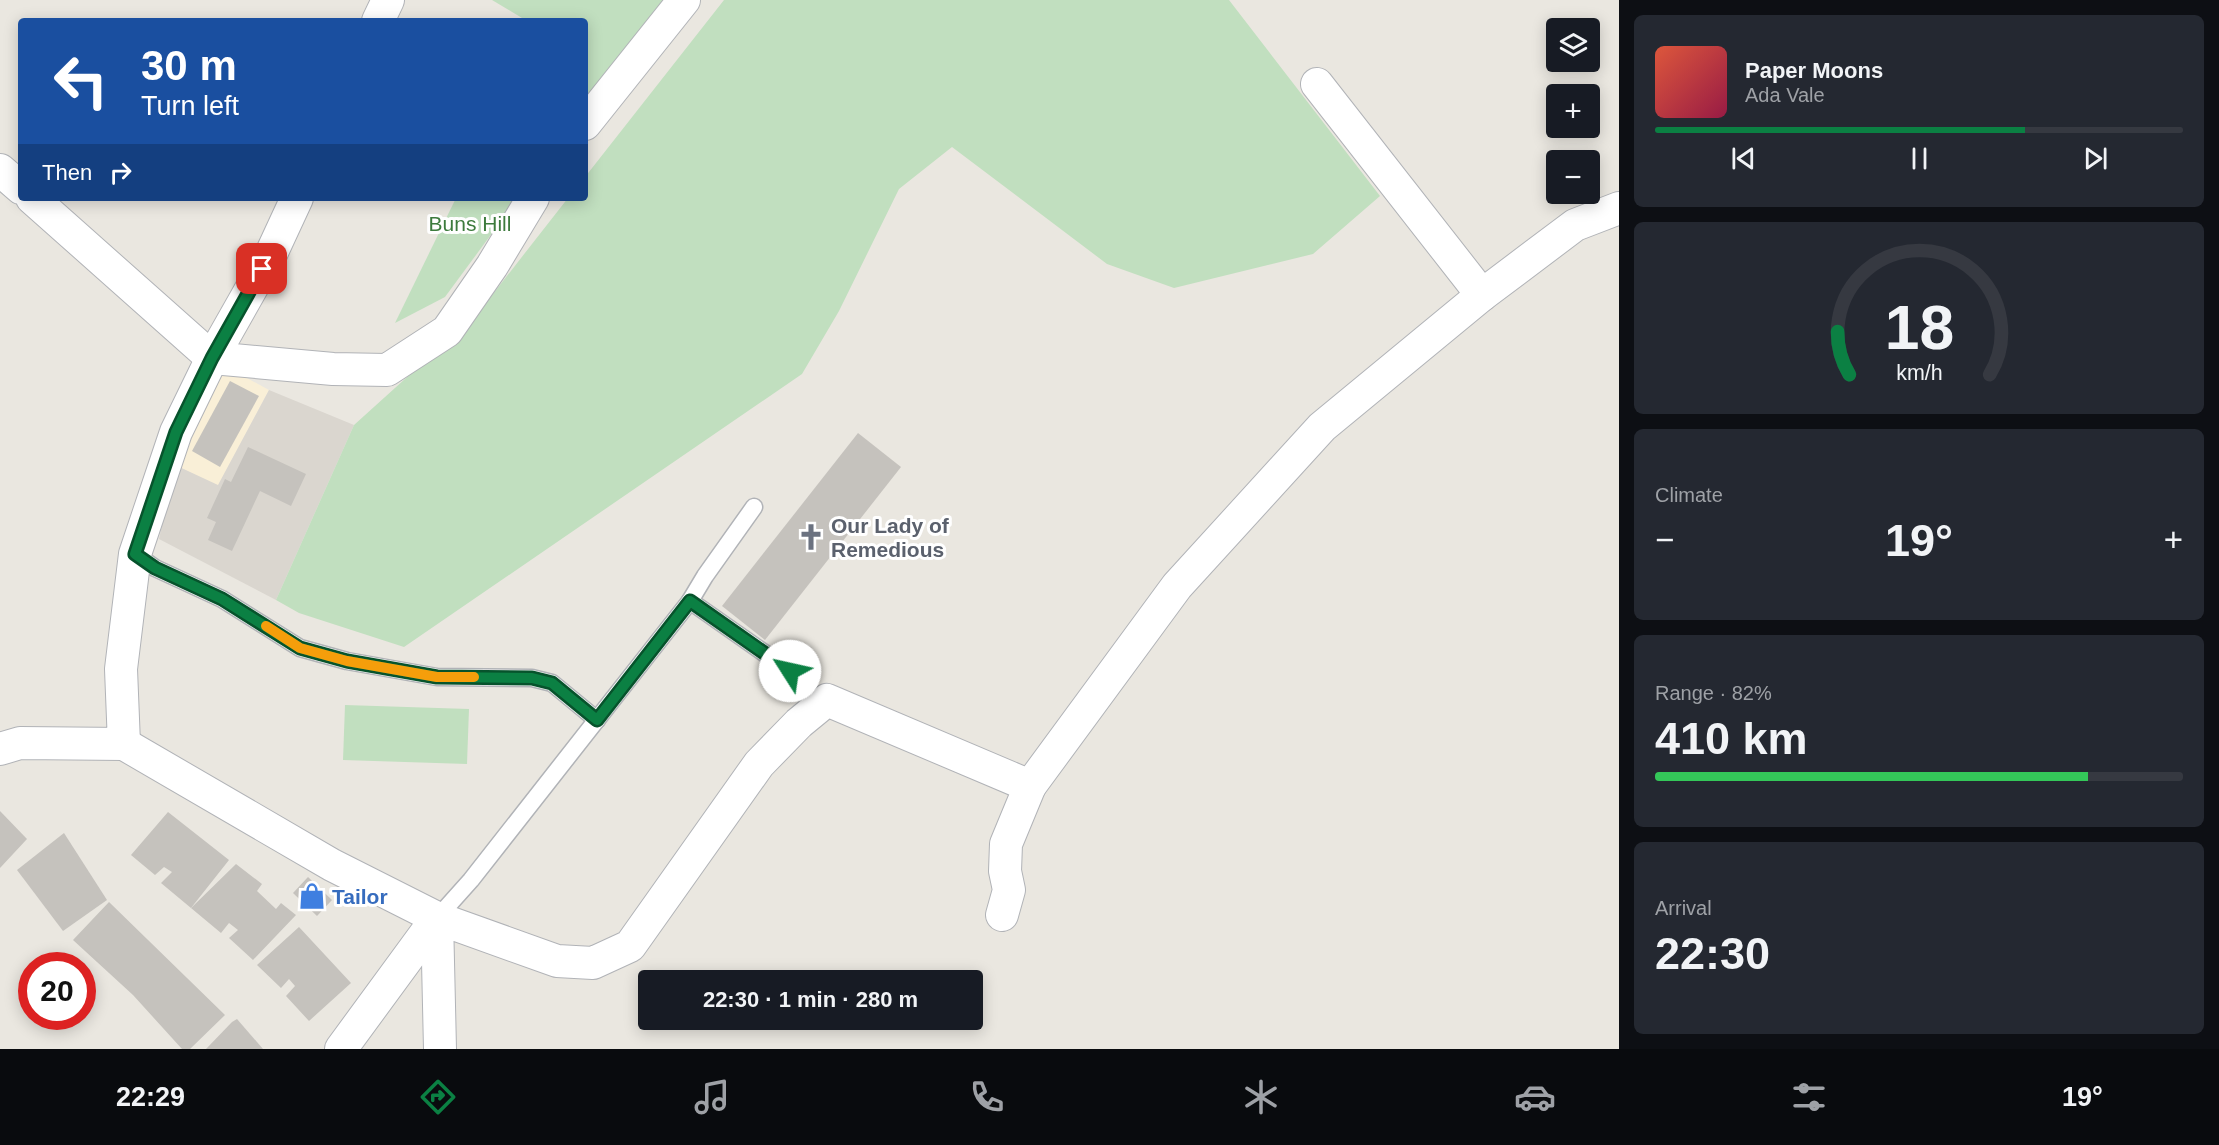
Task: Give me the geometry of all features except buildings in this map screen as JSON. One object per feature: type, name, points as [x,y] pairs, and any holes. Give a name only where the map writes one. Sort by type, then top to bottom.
[{"type":"street","points":[[379,18],[388,0]]},
{"type":"street","points":[[588,120],[684,0]]},
{"type":"street","points":[[1317,84],[1482,295]]},
{"type":"street","points":[[0,170],[18,185]]},
{"type":"street","points":[[35,201],[212,358],[333,369],[387,370],[447,331],[492,266],[531,201]]},
{"type":"street","points":[[124,744],[122,669],[135,554],[176,432],[212,358],[272,252],[296,201]]},
{"type":"street","points":[[1002,915],[1010,890],[1005,871],[1006,844],[1030,786],[1177,586],[1322,427],[1482,295],[1575,225],[1619,208]]},
{"type":"street","points":[[0,749],[20,742],[124,744],[332,865],[436,918],[557,961],[593,963],[630,946],[759,764],[799,723],[827,699],[1030,786]]},
{"type":"street","points":[[341,1049],[436,918]]},
{"type":"street","points":[[436,918],[440,1049]]},
{"type":"lane","points":[[436,918],[471,880],[690,601],[754,507]]},
{"type":"lane","points":[[135,554],[155,568],[222,599],[300,648],[347,661],[437,677],[532,678],[552,683],[597,720]]},
{"type":"lane","points":[[690,601],[790,671]]},
{"type":"shaded area","points":[[223,365],[269,390],[218,486],[175,465]]},
{"type":"shaded area","points":[[269,390],[354,425],[276,600],[159,539],[175,465],[218,485]]},
{"type":"green space","points":[[492,0],[664,0],[588,104],[588,18],[522,18]]},
{"type":"green space","points":[[724,0],[1229,0],[1380,196],[1313,254],[1174,288],[1107,264],[952,147],[899,189],[839,311],[802,374],[404,647],[299,613],[276,600],[354,425],[478,313],[566,201],[588,201],[588,173]]},
{"type":"green space","name":"Buns Hill","points":[[455,201],[516,201],[445,297],[395,323]]},
{"type":"green space","points":[[345,705],[469,709],[467,764],[343,760]]},
{"type":"slow traffic","points":[[266,626],[300,648],[347,661],[437,677],[474,677]]},
{"type":"place","name":"Our Lady of Remedious","points":[[811,537]]},
{"type":"place","name":"Tailor","points":[[312,896]]},
{"type":"route","points":[[262,269],[212,358],[176,432],[135,554],[155,568],[222,599],[300,648],[347,661],[437,677],[532,678],[552,683],[597,720],[690,601],[790,671]]}]
